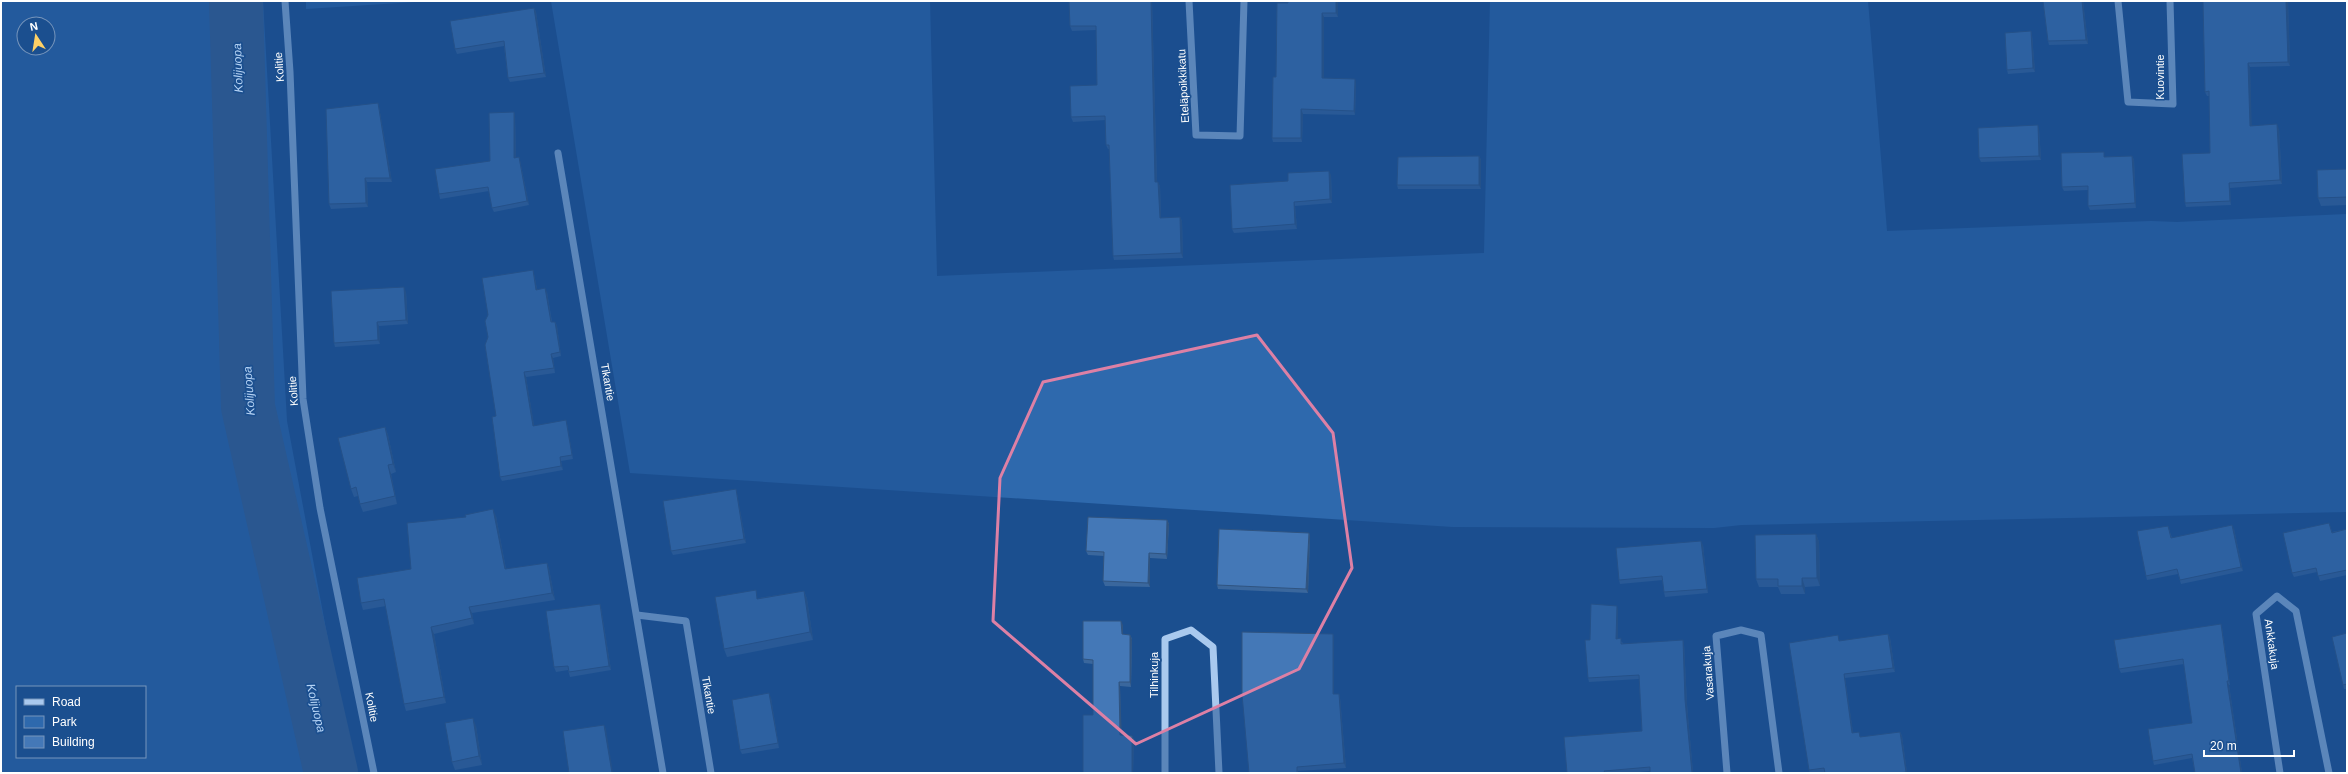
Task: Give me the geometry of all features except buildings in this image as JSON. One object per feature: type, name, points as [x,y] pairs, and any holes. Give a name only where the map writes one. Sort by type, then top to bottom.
[{"type":"street","name":"Kolitie","points":[[285,1],[290,72],[303,399],[320,508],[374,773]]},
{"type":"street","name":"Eteläpoikkikatu","points":[[1189,1],[1196,135],[1240,136],[1244,1]]},
{"type":"street","name":"Kuovintie","points":[[2118,1],[2128,102],[2173,104],[2170,1]]},
{"type":"street","name":"Tikantie","points":[[558,153],[664,773]]},
{"type":"street","name":"Ankkakuja","points":[[2280,773],[2256,614],[2277,596],[2296,611],[2329,773]]},
{"type":"street","name":"Tikantie","points":[[637,615],[686,622],[712,773]]},
{"type":"street","name":"Tilhinkuja","points":[[1165,773],[1165,639],[1191,630],[1213,647],[1219,773]]},
{"type":"street","name":"Vasarakuja","points":[[1727,773],[1716,636],[1741,630],[1761,635],[1779,773]]},
{"type":"highlighted area","points":[[1257,335],[1333,433],[1352,568],[1299,669],[1136,744],[993,621],[1000,478],[1043,382]]},
{"type":"green space","points":[[1,1],[263,1],[287,421],[353,773],[1,773]]},
{"type":"green space","points":[[306,1],[430,1],[306,9]]},
{"type":"green space","points":[[551,1],[930,1],[937,276],[1484,253],[1490,1],[1868,1],[1887,231],[2151,221],[2177,222],[2347,214],[2347,512],[1741,525],[1714,528],[1453,527],[630,473]]},
{"type":"waterway","name":"Kolijuopa","points":[[236,1],[248,407],[331,773]]}]
